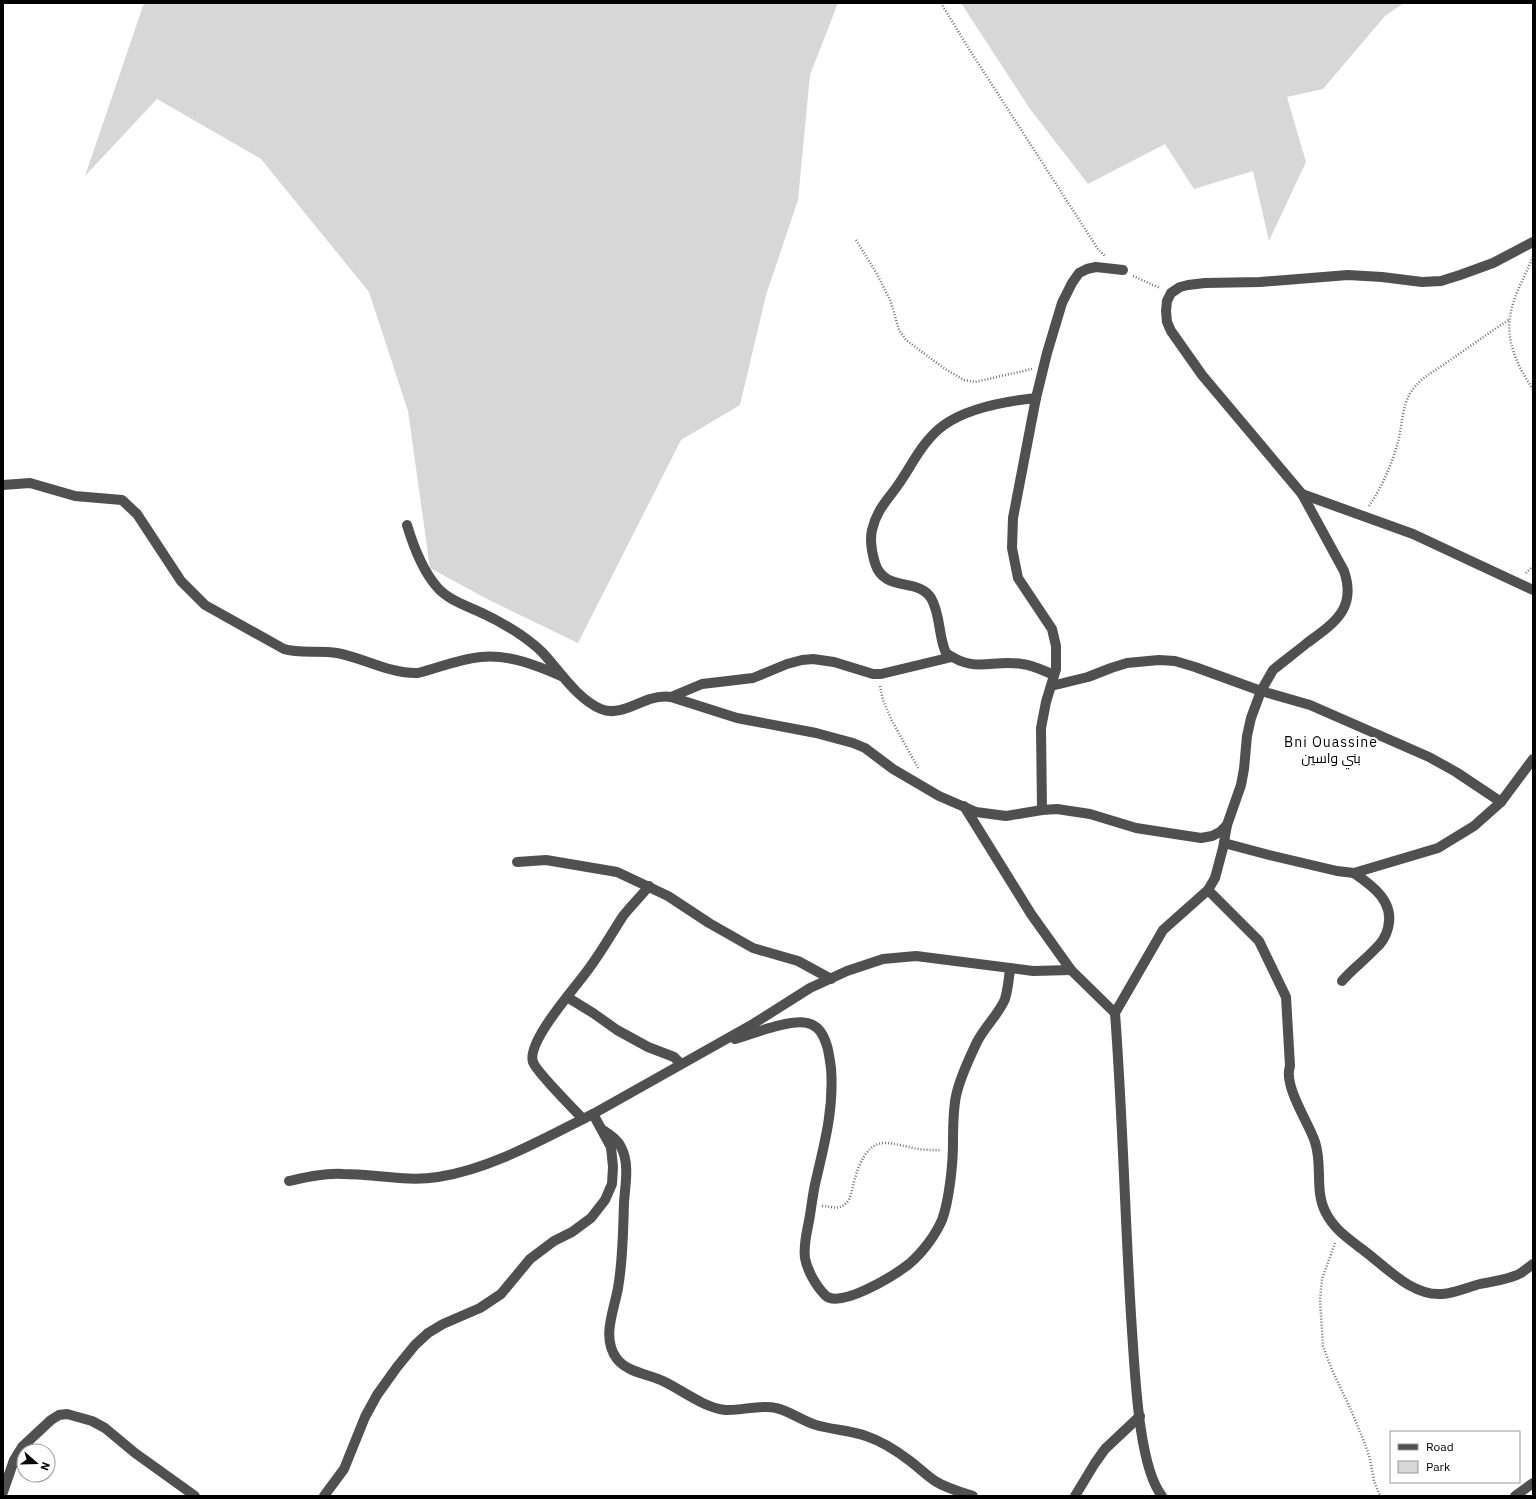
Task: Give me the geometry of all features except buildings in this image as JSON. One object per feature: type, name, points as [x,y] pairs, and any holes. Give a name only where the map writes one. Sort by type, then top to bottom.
[{"type":"street","points":[[1162,1496],[1158,1491],[1150,1473],[1143,1443],[1135,1377],[1123,1172],[1121,1081],[1116,1013],[1163,930],[1208,890],[1215,878],[1224,843],[1226,825],[1241,785],[1247,736],[1255,706],[1261,691],[1273,670],[1335,621],[1341,613],[1347,599],[1348,583],[1344,571],[1302,494],[1182,349],[1167,322],[1167,301],[1171,293],[1180,287],[1205,283],[1260,282],[1348,275],[1382,277],[1422,282],[1441,281],[1493,262],[1533,242]]},
{"type":"street","points":[[1042,810],[1041,728],[1046,702],[1056,669],[1056,646],[1052,629],[1018,578],[1012,548],[1013,518],[1036,398],[1062,303],[1079,273],[1096,267],[1123,270]]},
{"type":"street","points":[[1036,398],[1010,401],[979,410],[944,425],[933,434],[921,449],[897,487],[883,504],[872,531],[872,545],[874,562],[879,572],[893,582],[917,588],[930,597],[938,616],[943,647],[946,653],[968,664],[980,666],[1022,664],[1054,675]]},
{"type":"street","points":[[3,484],[30,483],[75,496],[122,500],[137,514],[181,581],[189,590],[206,605],[284,650],[335,652],[409,673],[423,672],[480,657],[499,657],[530,664],[564,678]]},
{"type":"street","points":[[1302,494],[1413,534],[1533,590]]},
{"type":"street","points":[[407,525],[412,543],[436,586],[443,594],[497,620],[521,635],[541,651],[564,678],[585,698],[600,709],[607,711],[629,708],[651,699],[663,696],[671,697],[732,716],[816,733],[853,743],[871,752],[893,769],[939,796],[952,803],[964,806],[976,812],[1006,816],[1057,809],[1090,814],[1136,828],[1201,838],[1212,836],[1220,832],[1226,825]]},
{"type":"street","points":[[671,697],[702,684],[753,678],[787,664],[802,660],[834,662],[878,674],[952,657]]},
{"type":"street","points":[[1051,686],[1088,677],[1127,663],[1159,660],[1175,661],[1261,691],[1310,705],[1429,757],[1456,772],[1501,802]]},
{"type":"street","points":[[1224,843],[1337,871],[1354,873],[1438,848],[1454,840],[1474,826],[1501,802],[1533,759]]},
{"type":"street","points":[[964,806],[1031,914],[1071,970],[1116,1013]]},
{"type":"street","points":[[517,862],[546,860],[617,872],[668,896],[731,936],[753,948],[798,961],[831,978]]},
{"type":"street","points":[[1342,981],[1377,947],[1387,931],[1390,920],[1389,911],[1378,891],[1354,873]]},
{"type":"street","points":[[583,1119],[539,1072],[533,1062],[532,1054],[548,1023],[590,968],[624,916],[649,886]]},
{"type":"street","points":[[1208,890],[1259,941],[1286,997],[1291,1086],[1297,1103],[1316,1143],[1322,1204],[1326,1214],[1339,1231],[1402,1281],[1416,1289],[1430,1293],[1442,1294],[1500,1280],[1520,1274],[1533,1264]]},
{"type":"street","points":[[289,1181],[321,1174],[344,1174],[404,1179],[438,1177],[476,1168],[532,1144],[593,1114],[753,1024],[810,988],[831,978],[883,959],[916,956],[1033,971],[1071,970]]},
{"type":"street","points":[[711,1047],[750,1034],[790,1024],[807,1023],[814,1025],[822,1034],[829,1052],[832,1100],[829,1123],[815,1182],[804,1250],[805,1259],[813,1278],[826,1297],[830,1299],[838,1299],[855,1294],[880,1282],[909,1263],[921,1252],[936,1232],[942,1220],[945,1207],[953,1150],[954,1108],[960,1080],[983,1031],[1004,1001],[1008,988],[1010,968]]},
{"type":"street","points":[[567,997],[617,1030],[648,1047],[674,1057],[681,1064]]},
{"type":"street","points":[[324,1496],[344,1469],[365,1418],[377,1395],[415,1345],[428,1333],[443,1324],[480,1308],[500,1294],[530,1259],[554,1241],[572,1232],[591,1218],[605,1200],[612,1184],[613,1167],[610,1147],[603,1130],[593,1114]]},
{"type":"street","points":[[603,1130],[614,1137],[621,1147],[625,1158],[626,1173],[622,1259],[609,1335],[610,1345],[618,1360],[631,1369],[664,1382],[692,1398],[724,1410],[774,1407],[786,1411],[806,1422],[866,1436],[889,1447],[935,1481],[947,1488],[973,1496]]},
{"type":"street","points":[[3,1492],[14,1460],[22,1447],[51,1420],[59,1415],[67,1414],[92,1421],[105,1428],[135,1454],[194,1496]]},
{"type":"street","points":[[1075,1496],[1105,1449],[1140,1416]]},
{"type":"street","points":[[1515,1496],[1533,1484]]},
{"type":"path","points":[[941,3],[1098,249],[1110,261],[1134,277],[1171,293]]},
{"type":"path","points":[[856,240],[877,274],[891,302],[899,330],[906,340],[955,376],[964,380],[975,382],[1044,367]]},
{"type":"path","points":[[1533,256],[1515,298],[1510,319],[1513,351],[1524,376],[1533,389]]},
{"type":"path","points":[[1363,516],[1375,497],[1391,464],[1398,443],[1404,409],[1411,393],[1419,382],[1430,372],[1510,319]]},
{"type":"path","points":[[878,674],[883,700],[890,719],[920,771]]},
{"type":"path","points":[[812,1204],[838,1208],[845,1204],[849,1200],[860,1164],[871,1148],[876,1144],[884,1142],[929,1150],[953,1150]]},
{"type":"path","points":[[1339,1231],[1322,1279],[1320,1300],[1323,1346],[1365,1444],[1370,1459],[1374,1481],[1380,1496]]},
{"type":"green space","points":[[144,3],[838,3],[810,75],[798,200],[766,295],[740,405],[681,440],[578,643],[489,600],[430,568],[408,411],[369,292],[261,159],[157,99],[85,176]]},
{"type":"green space","points":[[961,3],[1404,3],[1385,16],[1323,89],[1287,97],[1306,162],[1269,241],[1253,171],[1194,189],[1165,144],[1088,184],[1030,109]]},
{"type":"district","name":"Bni Ouassine بني واسين","points":[[1331,750]]}]
